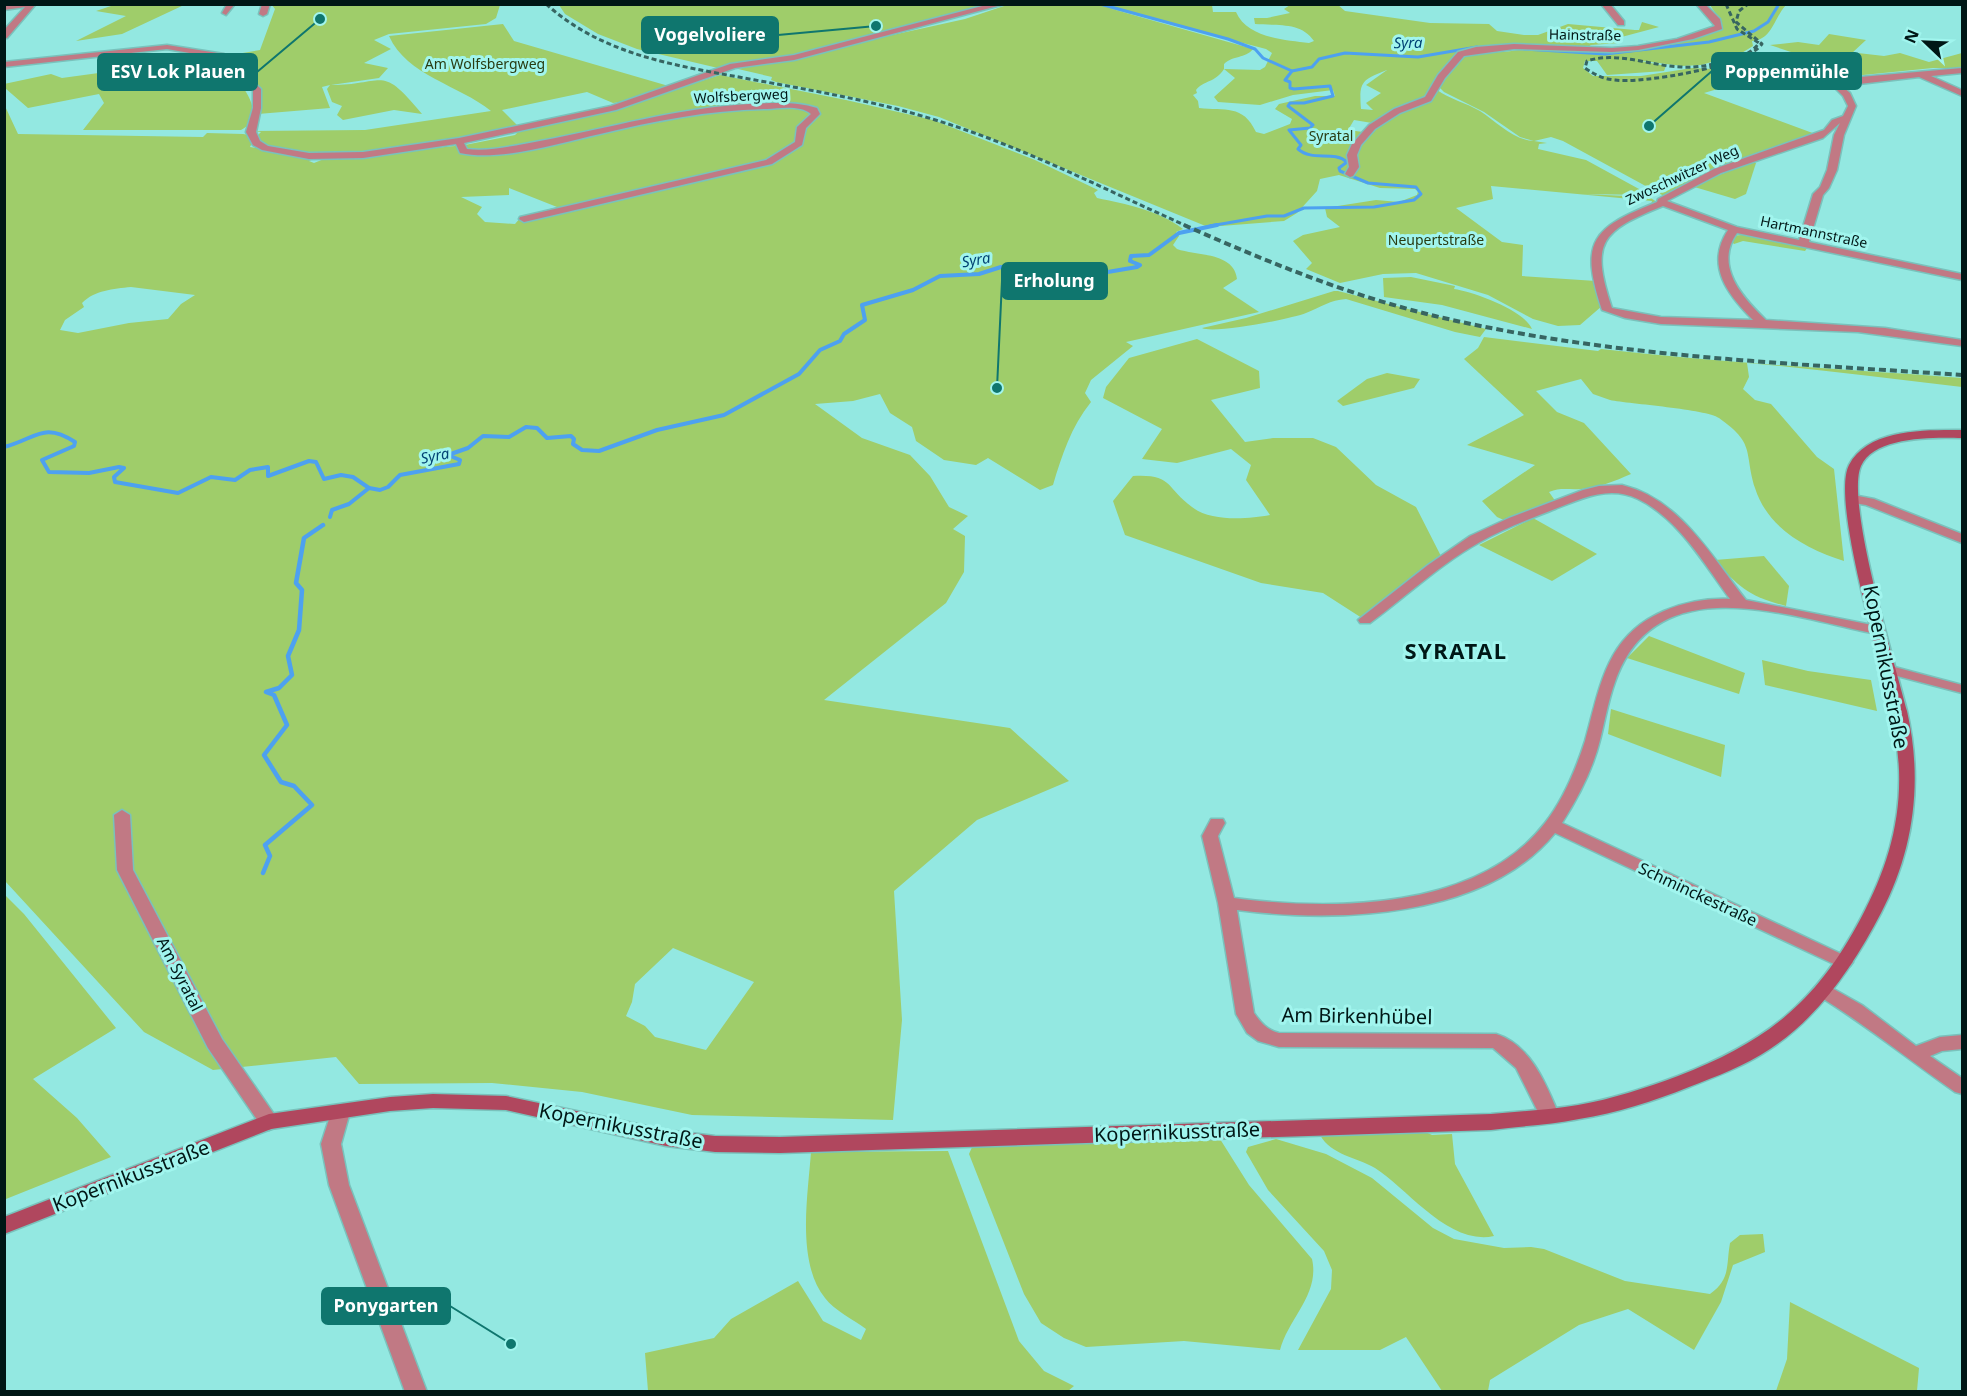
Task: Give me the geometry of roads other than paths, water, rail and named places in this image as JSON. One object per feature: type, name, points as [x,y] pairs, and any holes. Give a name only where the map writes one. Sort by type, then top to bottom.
[{"type":"street","points":[[4,8],[31,4]]},
{"type":"street","points":[[4,36],[31,4]]},
{"type":"street","points":[[226,13],[231,4]]},
{"type":"street","points":[[262,14],[266,4]]},
{"type":"street","name":"Wolfsbergweg","points":[[4,65],[167,47],[221,56],[254,86],[257,108],[251,132],[256,143],[265,148],[331,157],[459,141],[614,108],[734,66],[794,57],[1002,4]]},
{"type":"street","points":[[1605,4],[1621,24]]},
{"type":"street","name":"Hainstraße","points":[[1350,174],[1354,167],[1352,155],[1357,144],[1378,120],[1423,102],[1461,54],[1515,47],[1612,50],[1663,44],[1719,27],[1717,21],[1700,4]]},
{"type":"street","points":[[1803,244],[1818,194],[1824,188],[1832,170],[1839,135],[1849,117],[1852,100],[1836,85],[1849,81],[1962,71]]},
{"type":"street","points":[[1919,74],[1962,93]]},
{"type":"street","name":"Wolfsbergweg","points":[[459,141],[463,151],[477,153],[703,110],[790,106],[808,107],[816,114],[802,127],[799,143],[769,162],[524,219]]},
{"type":"street","name":"Zwoschwitzer Weg","points":[[1763,323],[1649,320],[1607,310],[1596,267],[1597,244],[1602,234],[1618,222],[1663,203],[1661,201],[1668,196],[1688,186],[1820,136],[1827,132],[1835,122],[1849,117]]},
{"type":"street","name":"Hartmannstraße","points":[[1663,203],[1734,229],[1962,277]]},
{"type":"street","points":[[1734,229],[1728,235],[1722,257],[1725,275],[1733,292],[1763,323],[1909,335],[1962,343]]},
{"type":"street","name":"Kopernikusstraße","points":[[4,1226],[269,1122],[390,1104],[433,1101],[506,1103],[666,1138],[715,1144],[780,1145],[1491,1122],[1580,1112],[1661,1090],[1742,1057],[1778,1032],[1823,990],[1858,942],[1893,870],[1902,831],[1906,772],[1900,714],[1877,630],[1853,499],[1852,471],[1856,462],[1876,446],[1912,435],[1962,434]]},
{"type":"street","points":[[1365,620],[1396,599],[1426,572],[1473,540],[1503,524],[1581,494],[1612,487],[1632,491],[1657,504],[1682,529],[1742,604]]},
{"type":"street","points":[[1853,499],[1869,502],[1962,538]]},
{"type":"street","points":[[1227,903],[1296,910],[1369,908],[1442,893],[1476,882],[1514,860],[1552,825],[1591,746],[1607,679],[1626,643],[1657,621],[1682,609],[1707,603],[1742,604],[1877,630]]},
{"type":"street","points":[[1887,669],[1962,689]]},
{"type":"street","name":"Am Syratal","points":[[123,815],[125,870],[215,1043],[269,1122]]},
{"type":"street","name":"Am Birkenhübel","points":[[1217,822],[1209,836],[1227,903],[1245,1014],[1254,1028],[1265,1036],[1304,1042],[1496,1041],[1508,1046],[1520,1058],[1549,1115]]},
{"type":"street","name":"Schminckestraße","points":[[1552,825],[1844,962]]},
{"type":"street","points":[[1823,990],[1856,1010],[1962,1087]]},
{"type":"street","points":[[1915,1054],[1940,1044],[1962,1042]]},
{"type":"street","points":[[340,1112],[331,1144],[339,1185],[416,1392]]},
{"type":"waterway","points":[[1073,4],[1097,4]]},
{"type":"waterway","points":[[1100,4],[1228,39],[1255,49],[1263,58],[1292,71]]},
{"type":"waterway","name":"Syra","points":[[1524,49],[1605,54],[1709,42],[1754,31],[1768,22],[1779,4]]},
{"type":"waterway","name":"Syra","points":[[1292,71],[1312,67],[1319,59],[1345,53],[1418,57],[1477,47]]},
{"type":"waterway","name":"Syra","points":[[1210,226],[1267,216],[1284,216],[1304,208],[1374,207],[1414,200],[1421,194],[1416,187],[1368,183],[1340,171],[1339,168],[1347,162],[1341,159],[1310,155],[1298,149],[1301,145],[1289,130],[1310,128],[1313,125],[1288,106],[1290,103],[1304,103],[1333,96],[1330,86],[1290,88],[1290,82],[1285,80],[1292,71]]},
{"type":"waterway","name":"Syra","points":[[369,488],[380,490],[388,487],[400,475],[459,464],[460,460],[448,455],[468,448],[483,436],[509,437],[526,427],[537,428],[547,438],[571,436],[574,439],[573,444],[582,450],[599,451],[657,430],[724,415],[799,374],[820,350],[840,341],[844,334],[865,320],[862,305],[913,290],[940,276],[979,274],[1001,267],[1028,272],[1072,269],[1096,274],[1137,267],[1140,265],[1130,261],[1131,256],[1149,255],[1179,233],[1217,225]]},
{"type":"waterway","name":"Syra","points":[[4,447],[47,432],[55,433],[75,442],[74,446],[42,460],[49,472],[89,473],[119,467],[124,468],[114,477],[115,482],[178,493],[211,477],[235,480],[250,470],[268,467],[268,476],[309,461],[316,462],[324,479],[341,475],[353,477],[369,488]]},
{"type":"waterway","points":[[330,517],[332,510],[349,504],[369,488]]},
{"type":"waterway","points":[[263,873],[270,856],[265,845],[312,805],[294,786],[281,782],[264,755],[287,725],[274,695],[266,692],[279,688],[292,675],[288,656],[299,630],[302,590],[296,583],[304,538],[323,525]]},
{"type":"railway","points":[[546,4],[569,22],[593,36],[644,57],[699,70],[866,102],[910,113],[997,141],[1187,226]]},
{"type":"railway","points":[[1726,4],[1737,29],[1759,43],[1745,55],[1693,67],[1670,66],[1622,58],[1598,58],[1587,61],[1585,68],[1603,78],[1628,81],[1693,72],[1736,59],[1752,52],[1762,44],[1736,22],[1739,11],[1748,4]]},
{"type":"railway","points":[[1184,225],[1276,264],[1370,298],[1435,316],[1500,330],[1631,350],[1764,362],[1962,375]]},
{"type":"place","name":"ESV Lok Plauen","points":[[320,19]]},
{"type":"place","name":"Vogelvoliere","points":[[876,26]]},
{"type":"place","name":"Poppenmühle","points":[[1649,126]]},
{"type":"place","name":"Erholung","points":[[997,388]]},
{"type":"place","name":"Ponygarten","points":[[511,1344]]},
{"type":"district","name":"SYRATAL","points":[[1456,651]]},
{"type":"park label","name":"Am Wolfsbergweg","points":[[485,64]]},
{"type":"park label","name":"Syratal","points":[[1331,136]]},
{"type":"park label","name":"Neupertstraße","points":[[1436,240]]}]
